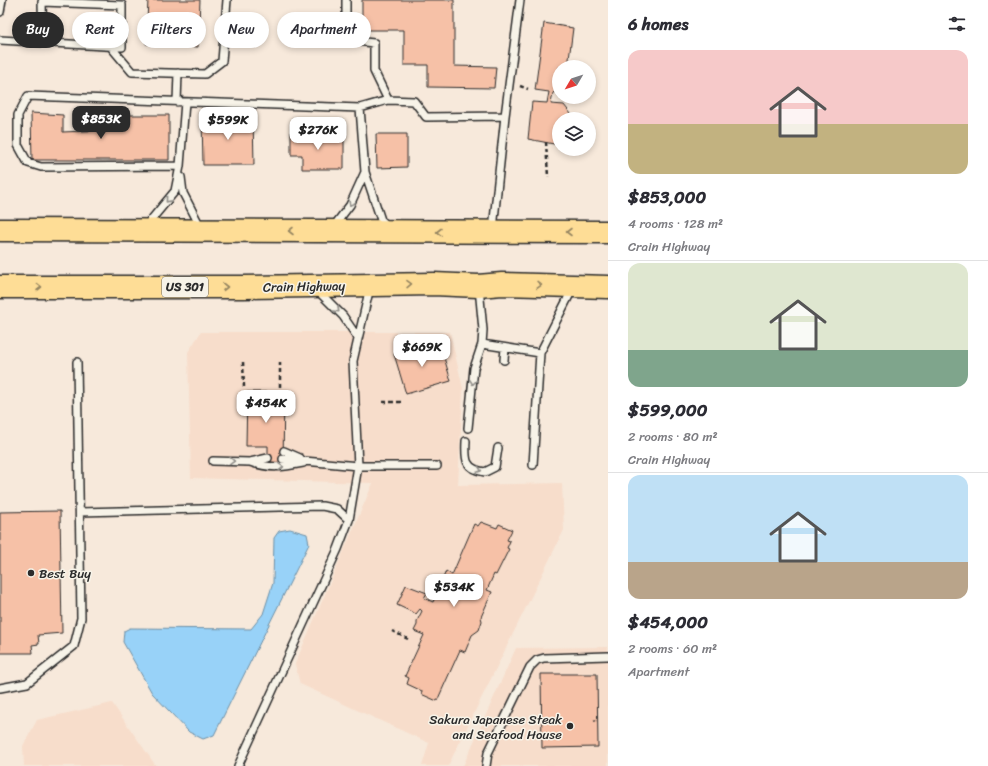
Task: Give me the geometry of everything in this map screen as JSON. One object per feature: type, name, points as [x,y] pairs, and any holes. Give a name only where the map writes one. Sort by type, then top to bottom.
[{"type":"highway","points":[[0,218],[176,231]]},
{"type":"highway","points":[[0,230],[608,232]]},
{"type":"highway","name":"Crain Highway","points":[[0,288],[434,284],[478,286],[502,284],[608,287]]},
{"type":"lane","points":[[0,12],[2,0]]},
{"type":"lane","points":[[112,48],[132,72],[205,74],[222,61],[227,0]]},
{"type":"lane","points":[[346,0],[346,30],[355,41],[374,42],[374,71],[388,100]]},
{"type":"lane","points":[[493,232],[520,0]]},
{"type":"lane","points":[[42,12],[42,2],[122,5],[122,12]]},
{"type":"lane","points":[[0,40],[12,41]]},
{"type":"lane","points":[[177,102],[178,73]]},
{"type":"lane","points":[[180,166],[41,167],[28,162],[18,145],[18,115],[28,96],[360,108],[388,100],[414,101],[426,117],[506,116]]},
{"type":"lane","points":[[144,229],[174,193],[180,166],[185,102]]},
{"type":"lane","points":[[360,108],[365,172],[382,220],[393,232]]},
{"type":"lane","points":[[180,166],[183,193],[202,231]]},
{"type":"lane","points":[[330,231],[350,205],[365,172]]},
{"type":"lane","points":[[238,766],[338,549],[349,520],[358,466],[353,361],[370,285]]},
{"type":"lane","points":[[313,286],[343,316],[358,338]]},
{"type":"lane","points":[[468,428],[474,368],[482,344],[483,330],[478,286]]},
{"type":"lane","points":[[533,465],[540,353],[574,286]]},
{"type":"lane","points":[[482,344],[540,353]]},
{"type":"lane","points":[[504,360],[505,348]]},
{"type":"lane","points":[[0,688],[27,683],[74,646],[81,618],[77,362]]},
{"type":"lane","points":[[466,441],[465,455],[468,465],[476,471],[485,472],[495,467],[498,448]]},
{"type":"lane","points":[[250,462],[268,455]]},
{"type":"lane","points":[[284,455],[311,462],[358,466],[437,466]]},
{"type":"lane","points":[[213,461],[250,462],[262,466],[280,468],[311,462]]},
{"type":"lane","points":[[80,512],[322,506],[337,509],[349,520]]},
{"type":"lane","points":[[486,766],[488,753],[530,667],[536,660],[544,658],[608,656]]},
{"type":"path","points":[[519,86],[528,89]]},
{"type":"path","points":[[110,99],[110,127]]},
{"type":"path","points":[[546,142],[548,177]]},
{"type":"path","points":[[243,362],[244,388]]},
{"type":"path","points":[[280,362],[280,387]]},
{"type":"path","points":[[383,402],[403,402]]},
{"type":"path","points":[[392,631],[408,639]]},
{"type":"shaded area","points":[[201,332],[450,332],[463,389],[458,485],[562,483],[564,530],[448,766],[422,766],[429,743],[300,684],[295,664],[373,483],[191,478],[188,352]]},
{"type":"shaded area","points":[[608,647],[608,766],[463,766],[516,648]]},
{"type":"shaded area","points":[[112,703],[156,766],[24,766],[23,746],[37,720]]},
{"type":"water","points":[[290,529],[307,534],[309,544],[214,735],[203,739],[189,732],[152,693],[123,642],[124,631],[130,628],[251,629],[263,614],[273,583],[274,538],[279,531]]},
{"type":"building","points":[[148,0],[200,0],[199,12],[147,12]]},
{"type":"building","points":[[362,0],[454,0],[454,66],[496,67],[494,88],[428,87],[428,65],[404,65],[404,30],[371,30],[371,12],[362,12]]},
{"type":"building","points":[[544,23],[573,28],[569,60],[552,60],[551,104],[564,105],[570,112],[552,112],[552,144],[528,139],[532,102],[547,103],[549,92],[535,90]]},
{"type":"building","points":[[31,113],[63,115],[63,132],[128,129],[128,115],[169,115],[169,160],[32,160]]},
{"type":"building","points":[[202,117],[253,117],[254,165],[203,165]]},
{"type":"building","points":[[291,132],[313,132],[313,137],[344,137],[344,169],[302,169],[302,155],[291,155]]},
{"type":"building","points":[[376,134],[407,134],[407,167],[377,168]]},
{"type":"building","points":[[439,341],[451,381],[406,394],[394,354]]},
{"type":"building","points":[[247,392],[284,392],[283,465],[268,465],[268,446],[246,446]]},
{"type":"building","name":"Best Buy","points":[[60,511],[62,633],[38,635],[39,644],[32,645],[33,653],[0,653],[0,512]]},
{"type":"building","points":[[481,522],[497,528],[499,524],[512,530],[507,540],[510,541],[507,548],[509,549],[496,575],[494,574],[487,590],[492,592],[481,617],[482,621],[479,630],[472,635],[465,652],[460,650],[437,701],[421,694],[422,691],[407,684],[409,678],[405,676],[424,635],[414,631],[422,611],[420,609],[416,614],[397,605],[406,585],[427,593],[424,598],[433,602],[446,571],[452,575],[474,524],[478,526]]},
{"type":"building","name":"Sakura Japanese Steak and Seafood House","points":[[541,674],[597,674],[598,747],[542,748]]},
{"type":"place","name":"Best Buy","points":[[31,573]]},
{"type":"place","name":"Sakura Japanese Steak and Seafood House","points":[[570,726]]}]
